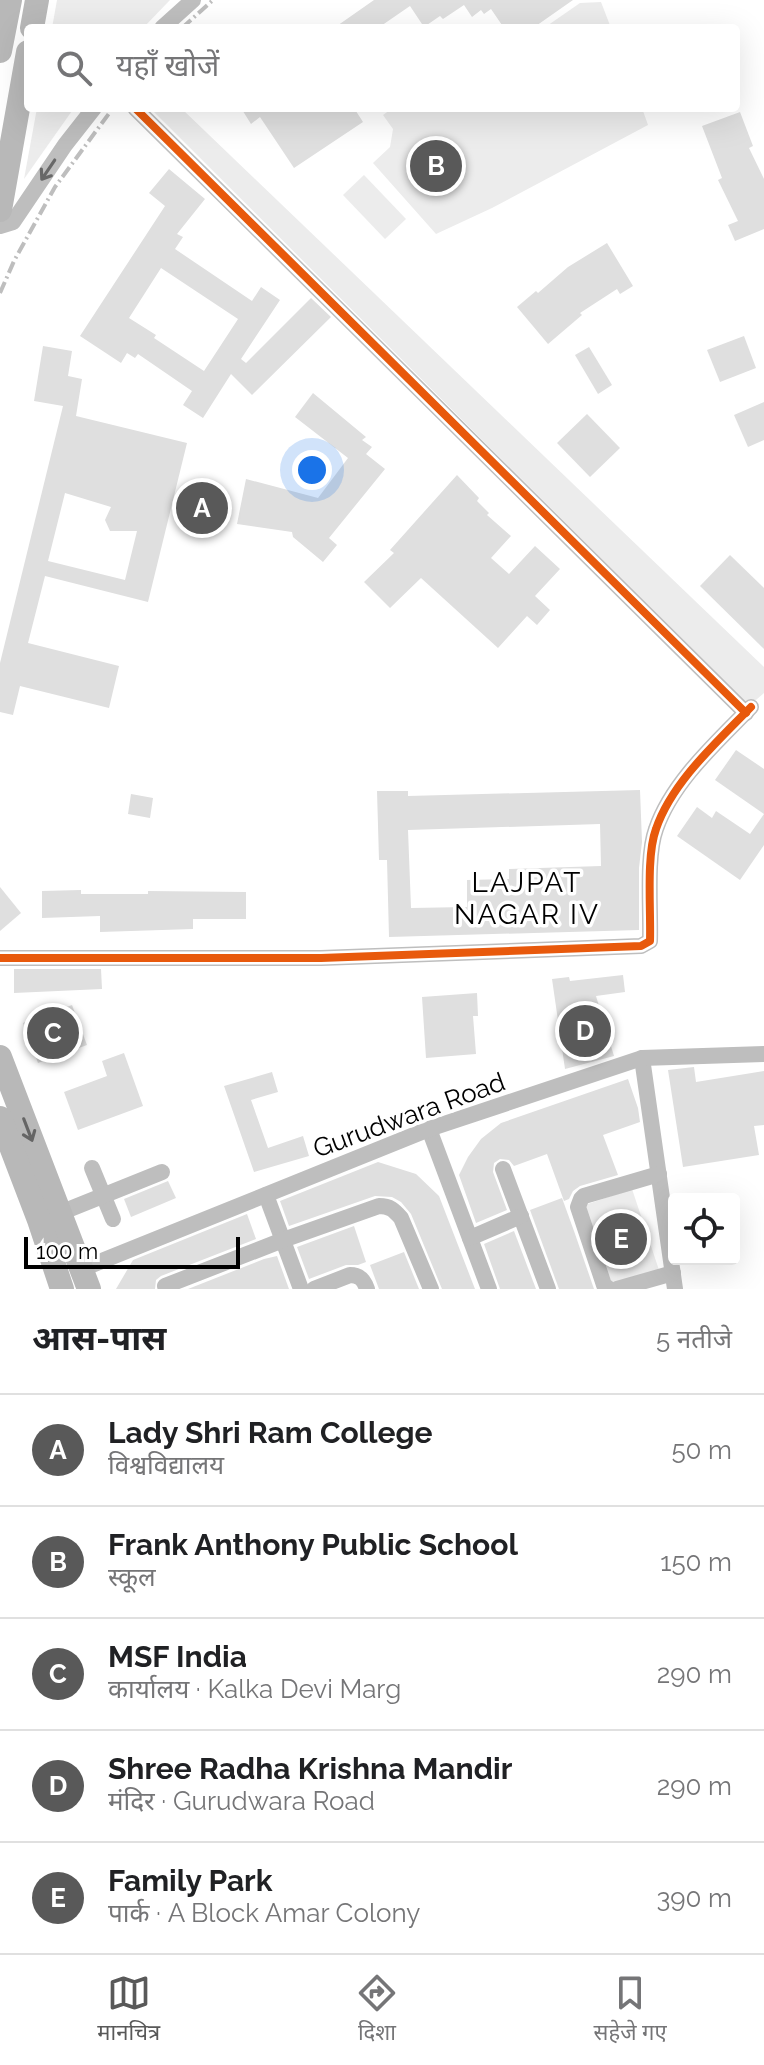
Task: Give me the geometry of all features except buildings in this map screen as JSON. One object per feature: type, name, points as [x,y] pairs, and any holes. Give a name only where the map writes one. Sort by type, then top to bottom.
[{"type":"street","points":[[0,51],[10,0]]},
{"type":"street","points":[[33,24],[37,0]]},
{"type":"street","points":[[166,24],[193,0]]},
{"type":"street","points":[[0,210],[24,75]]},
{"type":"street","points":[[0,226],[13,222],[91,112]]},
{"type":"street","points":[[0,958],[321,958],[641,946],[650,941],[651,854],[655,830],[693,767],[748,710],[139,112]]},
{"type":"street","name":"Gurudwara Road","points":[[86,1279],[266,1195],[429,1129],[642,1058],[764,1054]]},
{"type":"street","points":[[0,1057],[86,1279]]},
{"type":"street","points":[[617,1289],[674,1281],[642,1058]]},
{"type":"street","points":[[0,1118],[62,1289]]},
{"type":"street","points":[[429,1129],[489,1289]]},
{"type":"street","points":[[92,1168],[113,1219]]},
{"type":"street","points":[[503,1169],[548,1289]]},
{"type":"street","points":[[60,1213],[162,1172]]},
{"type":"street","points":[[609,1289],[604,1285],[579,1203],[584,1196],[659,1174]]},
{"type":"street","points":[[266,1195],[301,1289]]},
{"type":"street","points":[[165,1286],[283,1240],[379,1206],[387,1206],[401,1218],[431,1289]]},
{"type":"street","points":[[470,1238],[521,1216]]},
{"type":"street","points":[[314,1289],[350,1275],[361,1279],[367,1289]]},
{"type":"shaded area","points":[[57,0],[170,0],[147,24],[53,24]]},
{"type":"shaded area","points":[[601,2],[609,24],[550,24],[580,3]]},
{"type":"shaded area","points":[[36,112],[71,112],[24,179]]},
{"type":"shaded area","points":[[154,112],[185,112],[764,667],[764,693],[749,706]]},
{"type":"shaded area","points":[[387,112],[643,112],[648,125],[492,208],[436,234],[373,163],[390,147],[393,129],[383,115]]},
{"type":"shaded area","points":[[364,175],[406,219],[385,239],[343,195]]},
{"type":"shaded area","points":[[632,1189],[660,1273],[614,1289],[582,1206]]},
{"type":"railway","points":[[186,24],[213,0]]},
{"type":"railway","points":[[0,293],[55,187],[110,112]]},
{"type":"cycle path","points":[[139,112],[746,713]]},
{"type":"cycle path","points":[[0,958],[321,958],[641,946],[650,941],[651,854],[663,812],[684,779],[751,707]]},
{"type":"place","name":"Frank Anthony Public School","points":[[436,166]]},
{"type":"place","name":"Lady Shri Ram College","points":[[202,508]]},
{"type":"place","name":"Shree Radha Krishna Mandir","points":[[585,1031]]},
{"type":"place","name":"MSF India","points":[[53,1033]]},
{"type":"place","name":"Family Park","points":[[621,1239]]},
{"type":"district","name":"LAJPAT NAGAR IV","points":[[527,898]]}]
